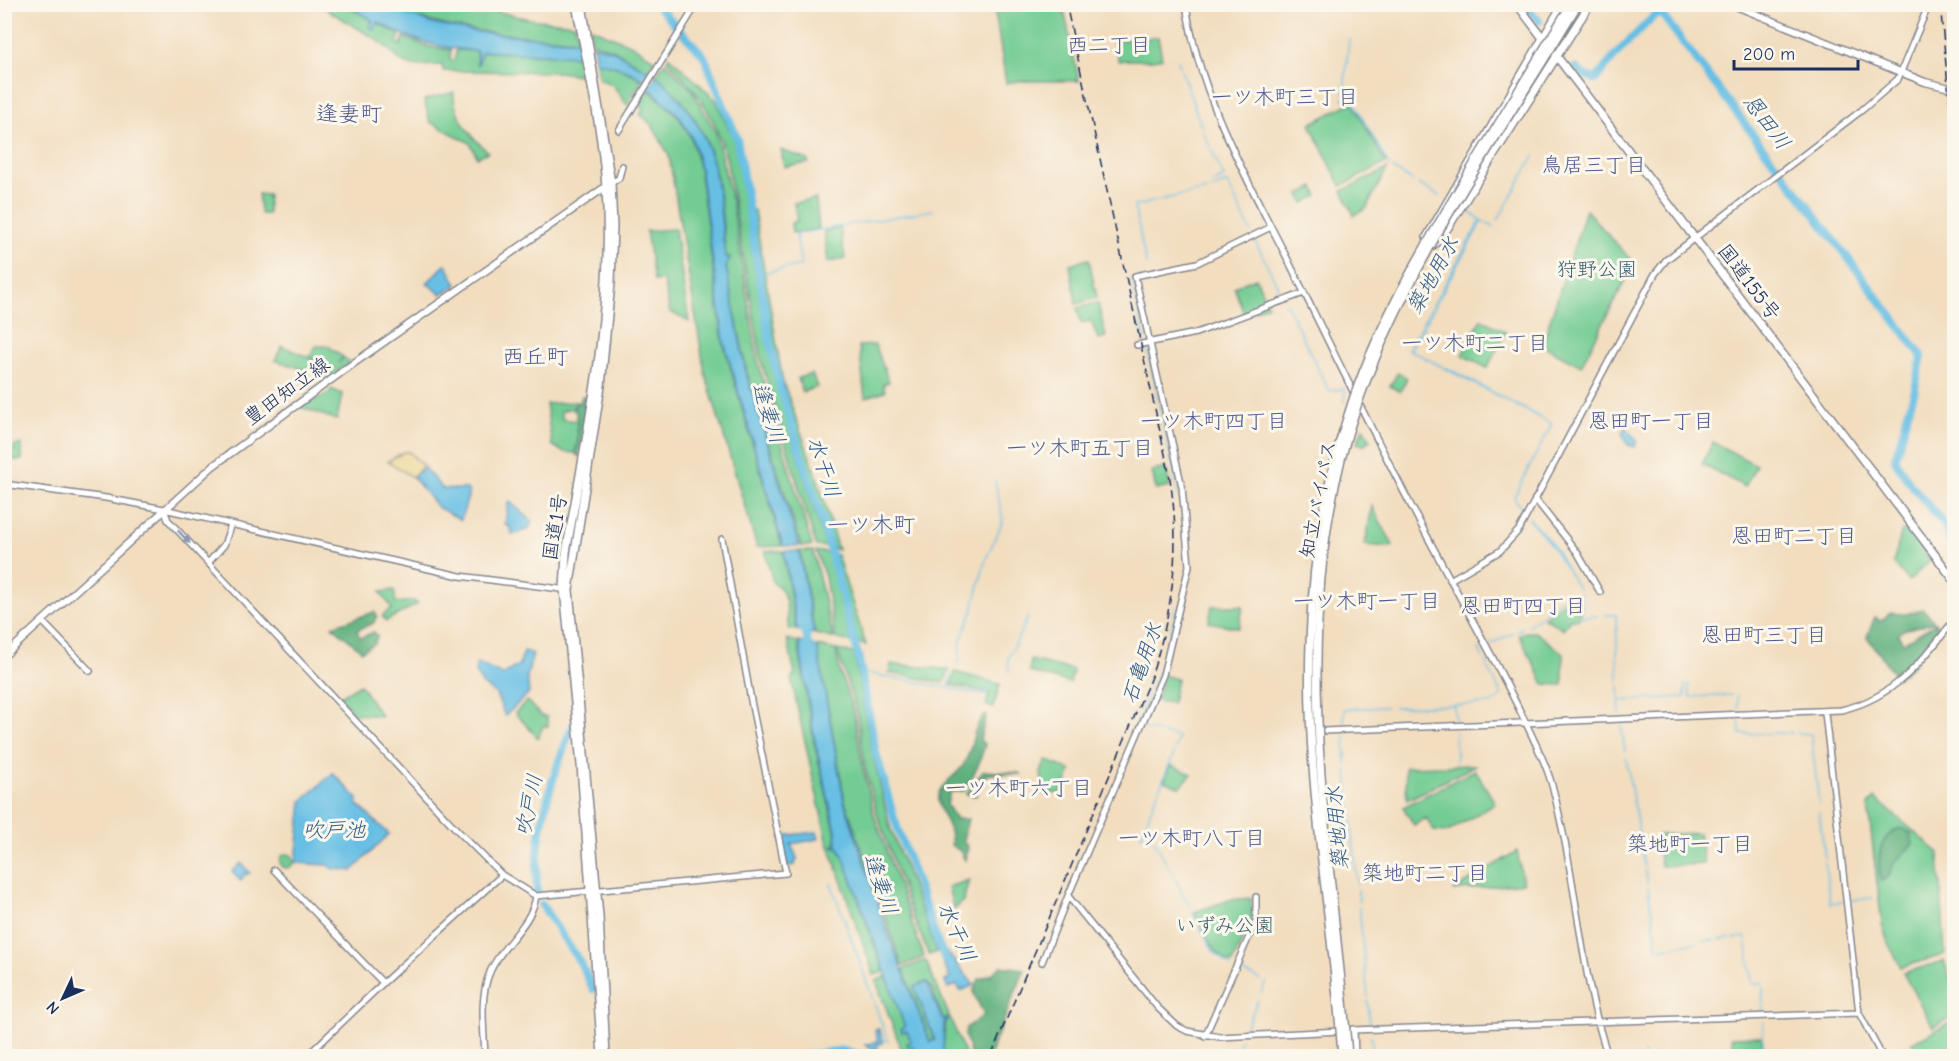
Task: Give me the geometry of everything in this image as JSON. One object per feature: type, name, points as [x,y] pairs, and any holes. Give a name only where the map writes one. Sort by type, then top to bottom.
[{"type":"highway","name":"国道1号","points":[[576,4],[592,78],[608,185],[612,249],[606,337],[566,590],[594,892],[606,1056]]},
{"type":"highway","name":"国道1号","points":[[582,4],[582,25]]},
{"type":"highway","name":"国道155号","points":[[1517,4],[1954,580]]},
{"type":"highway","points":[[1420,254],[1434,223],[1563,4]]},
{"type":"highway","name":"知立バイパス","points":[[1341,1056],[1311,721],[1310,645],[1313,587],[1328,488],[1349,410],[1382,328],[1420,254],[1571,4]]},
{"type":"highway","name":"知立バイパス","points":[[1348,1056],[1319,763],[1316,646],[1320,577],[1336,479],[1357,406],[1388,330],[1430,248],[1578,4]]},
{"type":"highway","points":[[1430,248],[1440,237],[1590,4]]},
{"type":"highway","name":"国道1号","points":[[594,892],[602,1056]]},
{"type":"highway","points":[[1353,1030],[1354,1056]]},
{"type":"highway","points":[[1339,1031],[1341,1056]]},
{"type":"main road","points":[[1731,4],[1902,73],[1954,89]]},
{"type":"main road","name":"豊田知立線","points":[[4,656],[164,509],[249,439],[608,185]]},
{"type":"street","points":[[619,130],[697,4]]},
{"type":"street","points":[[1186,4],[1196,53],[1208,91],[1271,226],[1450,580],[1526,724],[1554,790],[1598,1022],[1608,1056]]},
{"type":"street","points":[[1450,580],[1511,542],[1655,274],[1666,260],[1862,110],[1902,73],[1929,4]]},
{"type":"street","points":[[608,185],[620,178],[622,166]]},
{"type":"street","points":[[1042,962],[1163,675],[1188,576],[1189,552],[1182,487],[1134,276],[1197,263],[1271,226]]},
{"type":"street","points":[[1137,345],[1196,333],[1304,293]]},
{"type":"street","points":[[4,486],[164,509],[460,576],[566,590]]},
{"type":"street","points":[[1535,499],[1577,552],[1600,592]]},
{"type":"street","points":[[164,509],[168,520],[502,875],[536,896],[786,873],[752,706],[722,539]]},
{"type":"street","points":[[208,563],[224,545],[231,525]]},
{"type":"street","points":[[1323,731],[1825,712],[1851,708],[1891,690],[1919,666],[1954,620]]},
{"type":"street","points":[[42,621],[90,671]]},
{"type":"street","points":[[1825,712],[1859,1013],[1882,1056]]},
{"type":"street","points":[[274,870],[383,983]]},
{"type":"street","points":[[307,1056],[383,983],[502,875]]},
{"type":"street","points":[[485,1056],[484,1000],[490,971],[534,908],[536,896]]},
{"type":"street","points":[[1068,896],[1167,1017],[1187,1031],[1205,1036],[1859,1013]]},
{"type":"street","points":[[1205,1036],[1256,921],[1256,897]]},
{"type":"green space","points":[[319,5],[345,5],[372,20],[369,27],[374,30],[378,23],[400,35],[397,43],[401,45],[404,37],[430,47],[451,50],[450,60],[455,60],[456,50],[476,51],[477,65],[482,52],[581,56],[585,76],[559,72],[443,71],[442,65],[413,66],[402,62],[379,41]]},
{"type":"green space","points":[[385,5],[470,5],[529,19],[575,24],[578,40],[504,34],[455,27],[408,15]]},
{"type":"green space","points":[[994,5],[1063,5],[1079,81],[1006,83]]},
{"type":"green space","points":[[589,27],[632,45],[655,60],[648,71],[614,50],[592,42]]},
{"type":"green space","points":[[1158,37],[1162,58],[1119,61],[1113,41]]},
{"type":"green space","points":[[669,56],[716,100],[734,139],[776,384],[826,547],[816,546],[761,360],[726,157],[716,128],[704,104],[688,82],[667,60]]},
{"type":"green space","points":[[603,62],[635,75],[642,81],[627,105],[613,85],[599,79],[596,64]]},
{"type":"green space","points":[[665,62],[692,90],[716,133],[732,202],[758,362],[812,546],[801,546],[747,373],[726,267],[730,257],[726,257],[721,203],[712,157],[704,136],[692,115],[677,95],[656,75]]},
{"type":"green space","points":[[648,89],[678,116],[691,138],[699,167],[723,342],[782,546],[757,547],[705,373],[669,156],[652,125],[640,114],[644,110],[639,104]]},
{"type":"green space","points":[[454,92],[456,109],[464,125],[488,152],[477,157],[470,143],[430,122],[424,100]]},
{"type":"green space","points":[[1352,102],[1386,163],[1341,186],[1310,124]]},
{"type":"green space","points":[[781,150],[806,159],[809,163],[784,167]]},
{"type":"green space","points":[[1387,169],[1366,209],[1354,215],[1342,191]]},
{"type":"green space","points":[[1314,187],[1318,196],[1304,203],[1300,194]]},
{"type":"green space","points":[[258,194],[268,195],[268,214],[261,214]]},
{"type":"green space","points":[[816,199],[819,229],[792,233],[791,223],[797,221],[794,203]]},
{"type":"green space","points":[[754,210],[783,382],[818,480],[838,550],[833,548],[776,361],[767,319],[751,211]]},
{"type":"green space","name":"狩野公園","points":[[1586,210],[1634,263],[1581,366],[1542,345]]},
{"type":"green space","points":[[840,228],[845,259],[828,262],[824,231]]},
{"type":"green space","points":[[675,229],[689,322],[670,312],[663,280],[654,281],[646,231]]},
{"type":"green space","points":[[1089,259],[1097,298],[1076,304],[1070,264]]},
{"type":"green space","points":[[1256,278],[1268,305],[1244,314],[1234,287]]},
{"type":"green space","points":[[1098,303],[1106,337],[1098,339],[1091,321],[1081,323],[1077,308]]},
{"type":"green space","points":[[1481,319],[1506,332],[1487,368],[1462,355]]},
{"type":"green space","points":[[875,345],[889,382],[883,384],[885,391],[865,398],[859,346]]},
{"type":"green space","points":[[282,346],[334,368],[310,357],[316,346],[328,346],[343,357],[338,363],[344,358],[350,362],[329,378],[275,360]]},
{"type":"green space","points":[[1398,372],[1407,378],[1400,392],[1390,386]]},
{"type":"green space","points":[[812,374],[817,387],[802,392],[798,378]]},
{"type":"green space","points":[[331,389],[342,394],[337,420],[300,407],[329,393]]},
{"type":"green space","points":[[582,396],[586,396],[584,406],[587,408],[579,457],[575,453],[578,439],[576,412],[573,410],[576,402],[580,403]]},
{"type":"green space","points":[[576,402],[575,407],[561,411],[562,419],[577,421],[578,439],[575,453],[563,452],[552,445],[546,404]]},
{"type":"green space","points":[[1363,428],[1371,440],[1363,445],[1357,443]]},
{"type":"green space","points":[[1713,442],[1756,465],[1745,487],[1702,464]]},
{"type":"green space","points":[[22,444],[22,460],[13,460],[14,446]]},
{"type":"green space","points":[[1166,468],[1170,487],[1156,490],[1152,471]]},
{"type":"green space","points":[[1372,506],[1393,545],[1391,547],[1365,545]]},
{"type":"green space","points":[[1906,529],[1930,560],[1909,581],[1893,563],[1902,531]]},
{"type":"green space","points":[[765,551],[783,551],[796,630],[788,628],[784,596],[782,590],[773,583]]},
{"type":"green space","points":[[800,551],[813,551],[833,638],[815,634]]},
{"type":"green space","points":[[816,551],[828,553],[851,642],[835,638],[825,577]]},
{"type":"green space","points":[[834,554],[837,555],[866,645],[858,643]]},
{"type":"green space","points":[[394,590],[396,603],[414,601],[418,604],[386,621],[382,616],[392,608],[380,592]]},
{"type":"green space","points":[[1563,602],[1579,603],[1579,619],[1570,619],[1563,629],[1544,618]]},
{"type":"green space","points":[[1212,606],[1243,606],[1239,628],[1209,622]]},
{"type":"green space","points":[[1923,609],[1935,622],[1903,630],[1898,635],[1903,643],[1936,623],[1939,629],[1912,666],[1897,678],[1867,637],[1875,617],[1881,621],[1890,613],[1906,614]]},
{"type":"green space","points":[[374,612],[377,615],[374,623],[357,630],[360,638],[374,632],[377,636],[375,643],[362,651],[332,626]]},
{"type":"green space","points":[[1525,632],[1535,632],[1563,653],[1563,685],[1544,684],[1519,635]]},
{"type":"green space","points":[[787,639],[798,642],[814,742],[835,831],[836,843],[833,845],[837,846],[844,858],[884,972],[874,975],[827,840],[791,679],[795,674]]},
{"type":"green space","points":[[817,646],[836,650],[840,672],[854,713],[863,769],[874,815],[924,957],[902,966],[845,801]]},
{"type":"green space","points":[[837,650],[854,653],[872,750],[890,827],[937,952],[929,955],[912,915],[877,814],[865,768],[857,713]]},
{"type":"green space","points":[[1031,660],[1073,670],[1070,683],[1029,672]]},
{"type":"green space","points":[[891,664],[949,670],[944,683],[889,673]]},
{"type":"green space","points":[[955,672],[1000,684],[993,708],[986,705],[989,693],[951,685]]},
{"type":"green space","points":[[1163,675],[1177,679],[1172,703],[1156,701]]},
{"type":"green space","points":[[360,684],[381,716],[355,714],[339,697]]},
{"type":"green space","points":[[527,701],[541,716],[547,717],[548,726],[543,726],[538,738],[515,713]]},
{"type":"green space","points":[[986,715],[980,740],[985,745],[978,766],[964,791],[950,792],[947,805],[956,819],[968,819],[963,840],[968,848],[965,860],[960,851],[951,845],[949,827],[938,796],[943,786],[966,761],[977,727]]},
{"type":"green space","points":[[1046,760],[1071,771],[1061,793],[1043,794],[1041,772]]},
{"type":"green space","points":[[1170,765],[1192,774],[1180,787],[1164,781]]},
{"type":"green space","points":[[1476,765],[1407,800],[1405,767]]},
{"type":"green space","points":[[1475,770],[1495,803],[1448,832],[1434,831],[1426,818],[1414,825],[1403,807]]},
{"type":"green space","points":[[983,771],[1021,774],[989,774],[976,781]]},
{"type":"green space","points":[[975,782],[976,796],[966,794]]},
{"type":"green space","points":[[1875,798],[1939,853],[1945,953],[1943,955],[1901,967],[1888,943],[1882,924],[1868,805]]},
{"type":"green space","points":[[1900,828],[1911,833],[1913,844],[1894,863],[1888,877],[1881,881],[1880,850],[1887,837]]},
{"type":"green space","points":[[1699,833],[1704,864],[1661,866],[1656,835]]},
{"type":"green space","points":[[1517,851],[1523,883],[1453,891]]},
{"type":"green space","points":[[284,854],[290,854],[294,861],[290,868],[284,868],[280,864],[280,858]]},
{"type":"green space","points":[[969,880],[963,901],[954,910],[948,887]]},
{"type":"green space","name":"いずみ公園","points":[[1251,898],[1252,919],[1232,964],[1213,948],[1194,912],[1229,900]]},
{"type":"green space","points":[[926,961],[966,1056],[943,1056],[945,1022],[948,1020],[947,1017],[943,1019],[932,989],[927,982],[914,987],[934,1040],[930,1041],[903,969]]},
{"type":"green space","points":[[1944,961],[1954,989],[1954,1016],[1933,1027],[1903,973]]},
{"type":"green space","points":[[1001,966],[1025,969],[989,1056],[971,1056],[965,1036],[966,1028],[984,1015],[973,992],[979,979],[992,974]]},
{"type":"green space","points":[[886,976],[905,1027],[901,1028],[902,1032],[907,1031],[911,1042],[907,1043],[908,1047],[913,1046],[917,1056],[904,1056],[876,981]]},
{"type":"green space","points":[[1954,1021],[1954,1048],[1937,1056],[1919,1056],[1912,1042]]},
{"type":"green space","points":[[1762,1036],[1763,1056],[1736,1056],[1731,1037]]},
{"type":"sand","points":[[404,452],[409,452],[423,466],[412,477],[388,461]]},
{"type":"water","points":[[346,5],[383,5],[433,24],[478,32],[578,41],[581,56],[482,51],[478,65],[477,51],[426,42],[378,22],[374,29],[370,27],[373,20]]},
{"type":"water","points":[[593,45],[614,51],[648,71],[643,80],[620,68],[596,63]]},
{"type":"water","points":[[656,75],[677,95],[692,116],[711,158],[720,204],[725,257],[730,258],[726,267],[746,373],[799,546],[783,546],[724,342],[700,167],[692,138],[679,115],[649,88]]},
{"type":"water","points":[[446,264],[457,285],[441,294],[427,283]]},
{"type":"water","points":[[1626,427],[1637,441],[1635,447],[1628,445],[1622,433]]},
{"type":"water","points":[[424,468],[443,489],[467,489],[469,493],[461,520],[437,507],[413,477]]},
{"type":"water","points":[[510,502],[532,521],[529,529],[512,535],[511,529],[505,524]]},
{"type":"water","points":[[784,551],[799,551],[814,634],[797,630]]},
{"type":"water","points":[[799,642],[817,646],[844,801],[885,925],[930,1042],[935,1040],[914,987],[927,982],[942,1019],[947,1018],[944,1022],[943,1056],[917,1056],[913,1046],[909,1047],[908,1043],[911,1041],[907,1031],[903,1032],[901,1029],[905,1027],[844,858],[838,846],[834,847],[837,843],[836,831],[815,742]]},
{"type":"water","points":[[524,651],[533,654],[527,676],[529,693],[505,716],[496,694],[483,685],[475,672],[477,663],[503,675],[520,664]]},
{"type":"water","name":"吹戸池","points":[[333,773],[358,799],[357,804],[389,834],[352,871],[331,868],[328,865],[296,863],[302,801]]},
{"type":"water","points":[[817,832],[819,839],[791,844],[797,858],[795,865],[787,866],[781,836]]},
{"type":"water","points":[[241,863],[250,873],[244,875],[241,881],[232,872]]},
{"type":"water","points":[[947,952],[974,985],[961,991],[956,985],[948,988],[945,981],[950,979],[940,955]]},
{"type":"water","points":[[879,1029],[884,1042],[876,1046],[881,1053],[865,1045],[878,1041],[875,1030]]},
{"type":"waterway","name":"水干川","points":[[656,4],[704,56],[737,138],[770,343],[780,388],[823,524],[859,659],[876,752],[894,818],[939,946],[947,961]]},
{"type":"waterway","name":"恩田川","points":[[1529,10],[1539,21]]},
{"type":"waterway","name":"恩田川","points":[[1659,11],[1780,170]]},
{"type":"waterway","name":"恩田川","points":[[1623,47],[1656,14]]},
{"type":"waterway","name":"築地用水","points":[[1344,93],[1349,39]]},
{"type":"waterway","name":"恩田川","points":[[1595,80],[1621,49]]},
{"type":"waterway","name":"石亀用水","points":[[1178,61],[1202,128]]},
{"type":"waterway","name":"恩田川","points":[[1575,68],[1580,71]]},
{"type":"waterway","name":"恩田川","points":[[1585,75],[1590,77]]},
{"type":"waterway","name":"築地用水","points":[[1343,98],[1355,104],[1389,165]]},
{"type":"waterway","name":"石亀用水","points":[[1203,132],[1224,177],[1211,184]]},
{"type":"waterway","points":[[1498,220],[1534,156]]},
{"type":"waterway","name":"築地用水","points":[[1393,169],[1413,181]]},
{"type":"waterway","name":"恩田川","points":[[1783,173],[1873,291]]},
{"type":"waterway","points":[[1212,189],[1227,183],[1251,232]]},
{"type":"waterway","name":"築地用水","points":[[1418,184],[1440,196]]},
{"type":"waterway","name":"石亀用水","points":[[1184,195],[1211,189]]},
{"type":"waterway","name":"石亀用水","points":[[1147,203],[1182,195]]},
{"type":"waterway","name":"石亀用水","points":[[1137,220],[1134,206],[1146,204]]},
{"type":"waterway","points":[[759,274],[801,265],[796,234],[933,210]]},
{"type":"waterway","name":"築地用水","points":[[1470,213],[1481,220],[1408,349],[1552,424],[1514,497],[1524,512]]},
{"type":"waterway","name":"築地用水","points":[[1411,349],[1482,221],[1494,227]]},
{"type":"waterway","name":"石亀用水","points":[[1138,223],[1146,264]]},
{"type":"waterway","points":[[1254,239],[1283,297]]},
{"type":"waterway","name":"石亀用水","points":[[1132,280],[1145,339]]},
{"type":"waterway","name":"恩田川","points":[[1875,294],[1922,356],[1915,388]]},
{"type":"waterway","points":[[1286,303],[1329,391],[1344,389]]},
{"type":"waterway","name":"石亀用水","points":[[1147,347],[1181,505]]},
{"type":"waterway","name":"築地用水","points":[[1447,368],[1541,418]]},
{"type":"waterway","name":"恩田川","points":[[1905,422],[1915,390]]},
{"type":"waterway","points":[[1344,402],[1345,391]]},
{"type":"waterway","name":"恩田川","points":[[1904,428],[1895,460],[1909,482]]},
{"type":"waterway","points":[[959,664],[961,640],[972,613],[985,561],[1003,521],[995,481]]},
{"type":"waterway","name":"恩田川","points":[[1913,487],[1945,525],[1954,555]]},
{"type":"waterway","name":"築地用水","points":[[1529,518],[1552,544],[1578,588]]},
{"type":"waterway","name":"築地用水","points":[[1529,519],[1551,545],[1564,566]]},
{"type":"waterway","name":"築地用水","points":[[1581,593],[1582,617],[1597,616]]},
{"type":"waterway","name":"恩田川","points":[[1950,614],[1953,596]]},
{"type":"waterway","name":"築地用水","points":[[1528,626],[1564,597]]},
{"type":"waterway","name":"石亀用水","points":[[1167,645],[1176,608]]},
{"type":"waterway","name":"築地用水","points":[[1605,615],[1616,615],[1618,682]]},
{"type":"waterway","points":[[1009,671],[1008,659],[1028,617]]},
{"type":"waterway","name":"逢妻川","points":[[804,622],[809,652]]},
{"type":"waterway","name":"築地用水","points":[[1517,631],[1522,628]]},
{"type":"waterway","name":"築地用水","points":[[1490,644],[1513,633]]},
{"type":"waterway","name":"築地用水","points":[[1479,650],[1483,658]]},
{"type":"waterway","name":"石亀用水","points":[[1135,726],[1164,659]]},
{"type":"waterway","name":"築地用水","points":[[1394,707],[1491,704],[1502,696],[1485,661]]},
{"type":"waterway","points":[[861,672],[985,695],[988,685],[993,686]]},
{"type":"waterway","points":[[949,685],[951,674]]},
{"type":"waterway","points":[[1619,686],[1620,701],[1685,697],[1685,684]]},
{"type":"waterway","points":[[1689,684],[1690,697],[1732,695]]},
{"type":"waterway","points":[[1737,695],[1738,709]]},
{"type":"waterway","name":"築地用水","points":[[1619,702],[1620,714]]},
{"type":"waterway","points":[[1454,706],[1455,720]]},
{"type":"waterway","name":"築地用水","points":[[1344,723],[1344,709],[1386,707]]},
{"type":"waterway","points":[[1739,722],[1740,734],[1792,733]]},
{"type":"waterway","name":"築地用水","points":[[1621,726],[1625,751]]},
{"type":"waterway","name":"吹戸川","points":[[537,891],[538,849],[545,808],[572,728]]},
{"type":"waterway","name":"石亀用水","points":[[1143,729],[1178,737],[1175,749]]},
{"type":"waterway","points":[[1455,731],[1456,761]]},
{"type":"waterway","points":[[1797,733],[1811,734],[1819,804]]},
{"type":"waterway","name":"築地用水","points":[[1345,735],[1346,765]]},
{"type":"waterway","name":"石亀用水","points":[[1150,838],[1141,834],[1174,753]]},
{"type":"waterway","name":"築地用水","points":[[1626,758],[1641,847]]},
{"type":"waterway","name":"築地用水","points":[[1347,770],[1357,883]]},
{"type":"waterway","points":[[1819,812],[1825,859]]},
{"type":"waterway","name":"石亀用水","points":[[1154,840],[1190,907]]},
{"type":"waterway","name":"築地用水","points":[[1642,854],[1644,866]]},
{"type":"waterway","points":[[1825,863],[1830,904],[1842,902]]},
{"type":"waterway","name":"築地用水","points":[[1645,870],[1647,883]]},
{"type":"waterway","points":[[831,883],[888,1041]]},
{"type":"waterway","name":"築地用水","points":[[1648,888],[1658,949],[1670,947]]},
{"type":"waterway","name":"築地用水","points":[[1358,890],[1359,902]]},
{"type":"waterway","points":[[1851,900],[1873,898]]},
{"type":"waterway","name":"吹戸川","points":[[542,905],[581,964],[593,989]]},
{"type":"waterway","name":"築地用水","points":[[1359,907],[1368,997]]},
{"type":"waterway","name":"石亀用水","points":[[1193,913],[1212,950],[1231,967]]},
{"type":"waterway","name":"築地用水","points":[[1734,938],[1746,937],[1752,983],[1763,983]]},
{"type":"waterway","name":"築地用水","points":[[1718,940],[1730,938]]},
{"type":"waterway","name":"築地用水","points":[[1702,941],[1714,940]]},
{"type":"waterway","name":"築地用水","points":[[1674,946],[1698,942]]},
{"type":"waterway","name":"石亀用水","points":[[1238,970],[1261,980]]},
{"type":"waterway","name":"石亀用水","points":[[1261,993],[1266,982]]},
{"type":"waterway","name":"築地用水","points":[[1763,988],[1763,1012]]},
{"type":"waterway","name":"石亀用水","points":[[1244,1031],[1258,1000]]},
{"type":"waterway","name":"築地用水","points":[[1368,1001],[1370,1025]]},
{"type":"waterway","name":"築地用水","points":[[1763,1022],[1763,1056]]},
{"type":"waterway","name":"築地用水","points":[[1371,1036],[1373,1056]]},
{"type":"waterway","name":"石亀用水","points":[[1233,1056],[1241,1039]]},
{"type":"waterway","name":"吹戸川","points":[[801,1056],[844,1050],[863,1056]]},
{"type":"railway","points":[[991,1056],[1151,677],[1170,600],[1175,548],[1168,468],[1066,4]]},
{"type":"railway","points":[[1940,4],[1954,146]]},
{"type":"district","name":"西二丁目","points":[[1109,45]]},
{"type":"district","name":"一ツ木町三丁目","points":[[1285,97]]},
{"type":"district","name":"逢妻町","points":[[349,114]]},
{"type":"district","name":"鳥居三丁目","points":[[1594,165]]},
{"type":"district","name":"一ツ木町二丁目","points":[[1475,343]]},
{"type":"district","name":"西丘町","points":[[535,357]]},
{"type":"district","name":"一ツ木町四丁目","points":[[1214,421]]},
{"type":"district","name":"恩田町一丁目","points":[[1651,421]]},
{"type":"district","name":"一ツ木町五丁目","points":[[1080,448]]},
{"type":"district","name":"一ツ木町","points":[[871,525]]},
{"type":"district","name":"恩田町二丁目","points":[[1794,536]]},
{"type":"district","name":"一ツ木町一丁目","points":[[1367,601]]},
{"type":"district","name":"恩田町四丁目","points":[[1523,606]]},
{"type":"district","name":"恩田町三丁目","points":[[1764,635]]},
{"type":"district","name":"一ツ木町六丁目","points":[[1019,788]]},
{"type":"district","name":"一ツ木町八丁目","points":[[1192,838]]},
{"type":"district","name":"築地町一丁目","points":[[1690,844]]},
{"type":"district","name":"築地町二丁目","points":[[1425,873]]}]
